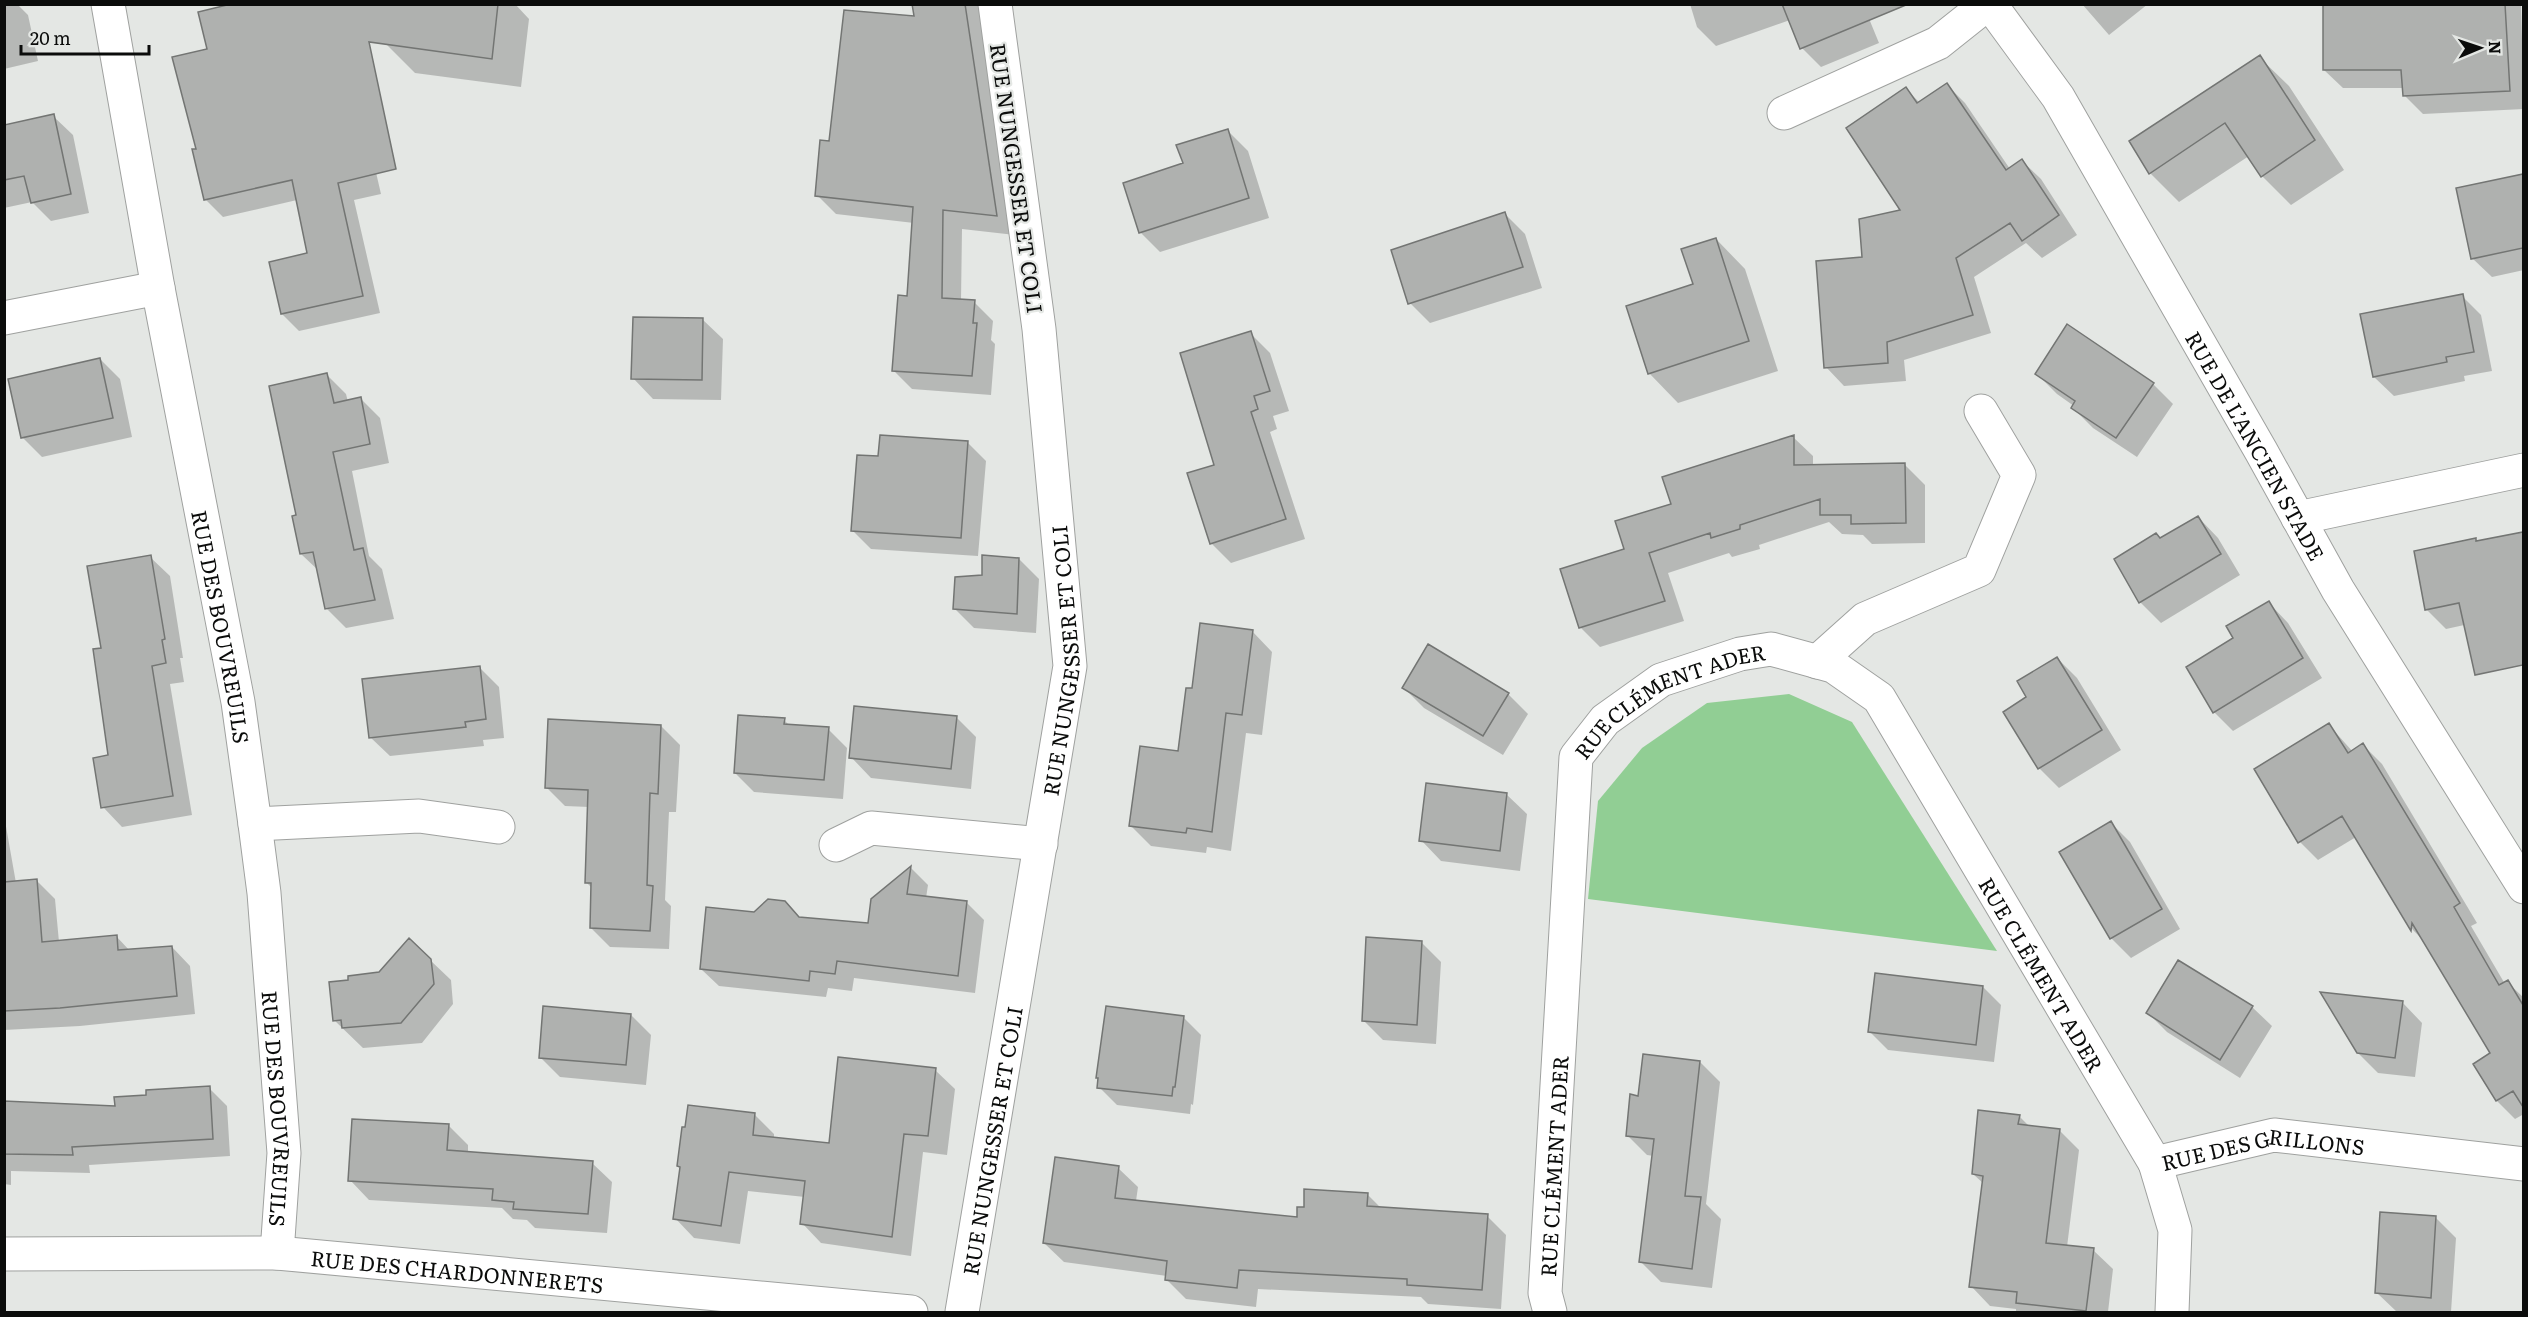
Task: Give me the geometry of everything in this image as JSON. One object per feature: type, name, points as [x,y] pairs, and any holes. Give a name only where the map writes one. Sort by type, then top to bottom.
[{"type":"street","name":"RUE DES BOUVREUILS","points":[[108,4],[158,288],[238,702],[255,824],[264,893],[284,1153],[278,1253]]},
{"type":"street","name":"RUE NUNGESSER ET COLI","points":[[962,1312],[1070,666],[1039,329],[995,4]]},
{"type":"street","points":[[1784,113],[1938,43],[1988,4]]},
{"type":"street","name":"RUE DE L’ANCIEN STADE","points":[[1988,4],[2058,97],[2338,590],[2523,887]]},
{"type":"street","points":[[4,318],[158,288]]},
{"type":"street","points":[[1817,662],[1865,619],[1979,570],[2019,475],[1981,411]]},
{"type":"street","points":[[2298,518],[2523,470]]},
{"type":"street","name":"RUE CLÉMENT ADER","points":[[1551,1312],[1545,1293],[1576,757],[1605,720],[1661,680],[1740,654],[1771,649],[1833,666],[1879,698],[2155,1163]]},
{"type":"street","points":[[255,824],[419,816],[498,827]]},
{"type":"street","points":[[836,845],[871,828],[1041,844]]},
{"type":"street","name":"RUE DES GRILLONS","points":[[2172,1312],[2175,1230],[2155,1163],[2274,1135],[2523,1164]]},
{"type":"street","name":"RUE DES CHARDONNERETS","points":[[4,1254],[278,1253],[911,1312]]},
{"type":"green space","points":[[1789,694],[1852,722],[1997,951],[1588,899],[1598,801],[1642,748],[1707,703]]},
{"type":"building","points":[[231,4],[498,4],[492,59],[369,42],[396,169],[338,183],[363,296],[281,314],[269,262],[307,253],[292,180],[204,200],[192,149],[196,149],[172,57],[207,49],[198,12]]},
{"type":"building","points":[[912,4],[965,4],[997,216],[943,210],[942,298],[975,300],[973,323],[977,323],[972,376],[892,371],[898,295],[907,296],[913,207],[815,196],[820,140],[829,141],[844,10],[914,16]]},
{"type":"building","points":[[1782,4],[1906,4],[1906,5],[1800,49]]},
{"type":"building","points":[[2505,4],[2510,91],[2403,96],[2401,70],[2323,70],[2323,5]]},
{"type":"building","points":[[2260,55],[2315,140],[2261,177],[2225,123],[2149,174],[2129,141]]},
{"type":"building","points":[[1947,83],[2006,170],[2022,159],[2059,215],[2022,241],[2010,223],[1956,258],[1973,315],[1887,342],[1888,363],[1824,368],[1816,261],[1862,257],[1859,219],[1900,210],[1846,128],[1906,87],[1917,103]]},
{"type":"building","points":[[54,114],[71,194],[31,203],[24,176],[4,180],[4,125]]},
{"type":"building","points":[[1228,129],[1249,198],[1139,233],[1123,183],[1183,163],[1176,145]]},
{"type":"building","points":[[2523,174],[2523,248],[2471,259],[2456,188]]},
{"type":"building","points":[[1505,212],[1523,267],[1408,304],[1391,250]]},
{"type":"building","points":[[1716,238],[1749,341],[1648,374],[1626,306],[1693,284],[1681,249]]},
{"type":"building","points":[[2463,294],[2474,352],[2446,357],[2447,362],[2373,377],[2360,314]]},
{"type":"building","points":[[633,317],[703,318],[702,380],[631,379]]},
{"type":"building","points":[[2067,324],[2154,383],[2116,438],[2071,408],[2075,401],[2035,374]]},
{"type":"building","points":[[1251,331],[1270,391],[1254,396],[1258,409],[1251,412],[1286,519],[1210,544],[1187,473],[1214,465],[1180,353]]},
{"type":"building","points":[[100,358],[113,418],[21,438],[8,379]]},
{"type":"building","points":[[327,373],[334,403],[361,397],[370,444],[333,452],[354,550],[363,548],[375,600],[325,609],[313,552],[300,554],[292,516],[296,515],[269,386]]},
{"type":"building","points":[[880,435],[968,441],[961,538],[851,531],[857,455],[878,456]]},
{"type":"building","points":[[1794,435],[1794,465],[1905,463],[1906,523],[1851,524],[1851,515],[1820,515],[1820,499],[1740,525],[1740,529],[1711,538],[1710,533],[1649,553],[1665,601],[1579,628],[1560,569],[1624,549],[1615,521],[1671,504],[1662,477]]},
{"type":"building","points":[[2198,516],[2221,554],[2139,603],[2114,559],[2156,533],[2160,538]]},
{"type":"building","points":[[2523,532],[2523,665],[2475,675],[2459,603],[2425,610],[2414,551],[2476,538],[2476,541]]},
{"type":"building","points":[[151,555],[165,639],[162,640],[166,663],[152,666],[173,796],[101,808],[93,758],[108,755],[93,649],[101,648],[87,566]]},
{"type":"building","points":[[982,555],[1019,558],[1017,614],[953,609],[955,577],[982,575]]},
{"type":"building","points":[[2269,601],[2303,658],[2213,713],[2186,667],[2233,638],[2226,626]]},
{"type":"building","points":[[1200,623],[1253,630],[1242,715],[1226,713],[1212,832],[1187,828],[1186,833],[1129,826],[1140,746],[1178,751],[1186,688],[1192,688]]},
{"type":"building","points":[[1428,644],[1509,693],[1483,736],[1402,688]]},
{"type":"building","points":[[2057,657],[2102,730],[2038,769],[2003,712],[2026,697],[2017,681]]},
{"type":"building","points":[[480,666],[486,719],[465,722],[466,727],[369,738],[362,679]]},
{"type":"building","points":[[854,706],[957,716],[951,769],[849,758]]},
{"type":"building","points":[[738,715],[785,718],[784,724],[829,727],[824,780],[734,773]]},
{"type":"building","points":[[548,719],[661,725],[658,794],[650,793],[647,885],[653,886],[650,931],[590,928],[591,883],[585,883],[588,790],[545,788]]},
{"type":"building","points":[[2329,723],[2348,753],[2363,743],[2460,903],[2454,907],[2499,985],[2508,980],[2523,1005],[2523,1107],[2513,1091],[2496,1101],[2473,1064],[2490,1053],[2412,923],[2411,931],[2342,816],[2298,843],[2254,769]]},
{"type":"building","points":[[1426,783],[1507,793],[1500,851],[1419,841]]},
{"type":"building","points":[[2111,821],[2162,909],[2110,939],[2059,852]]},
{"type":"building","points":[[911,866],[907,894],[967,901],[958,976],[837,961],[835,974],[810,971],[809,981],[700,969],[706,907],[754,912],[768,899],[785,901],[799,917],[868,923],[871,899]]},
{"type":"building","points":[[37,879],[42,942],[117,935],[118,950],[172,946],[177,996],[60,1008],[4,1011],[4,882]]},
{"type":"building","points":[[1366,937],[1422,941],[1417,1025],[1362,1021]]},
{"type":"building","points":[[409,938],[431,959],[434,984],[401,1023],[342,1028],[341,1020],[333,1021],[329,982],[348,980],[348,976],[379,972]]},
{"type":"building","points":[[2178,960],[2253,1006],[2220,1060],[2146,1013]]},
{"type":"building","points":[[1875,973],[1983,986],[1976,1045],[1868,1032]]},
{"type":"building","points":[[2320,992],[2403,1001],[2395,1058],[2357,1053]]},
{"type":"building","points":[[543,1006],[631,1014],[626,1065],[539,1058]]},
{"type":"building","points":[[1106,1006],[1184,1016],[1172,1096],[1097,1088],[1098,1078],[1096,1078]]},
{"type":"building","points":[[1643,1054],[1700,1061],[1685,1196],[1701,1197],[1692,1269],[1639,1262],[1654,1139],[1626,1136],[1630,1094],[1638,1096]]},
{"type":"building","points":[[838,1057],[936,1068],[928,1136],[904,1134],[892,1237],[800,1224],[805,1181],[729,1172],[721,1226],[673,1219],[680,1167],[677,1166],[682,1127],[685,1127],[688,1105],[755,1113],[753,1135],[829,1143]]},
{"type":"building","points":[[210,1086],[213,1139],[72,1147],[73,1155],[4,1154],[4,1101],[115,1106],[114,1097],[146,1095],[146,1090]]},
{"type":"building","points":[[1978,1110],[2020,1115],[2018,1124],[2060,1129],[2046,1243],[2094,1248],[2086,1311],[2016,1303],[2017,1292],[1969,1287],[1983,1176],[1972,1174]]},
{"type":"building","points":[[352,1119],[449,1124],[447,1150],[593,1161],[588,1214],[513,1209],[514,1202],[492,1200],[493,1189],[348,1181]]},
{"type":"building","points":[[1055,1157],[1119,1166],[1115,1198],[1297,1217],[1297,1207],[1304,1207],[1304,1189],[1368,1193],[1367,1206],[1488,1214],[1482,1290],[1407,1285],[1407,1279],[1239,1270],[1237,1288],[1165,1280],[1167,1261],[1043,1243]]},
{"type":"building","points":[[2380,1212],[2436,1216],[2431,1298],[2375,1293]]}]
